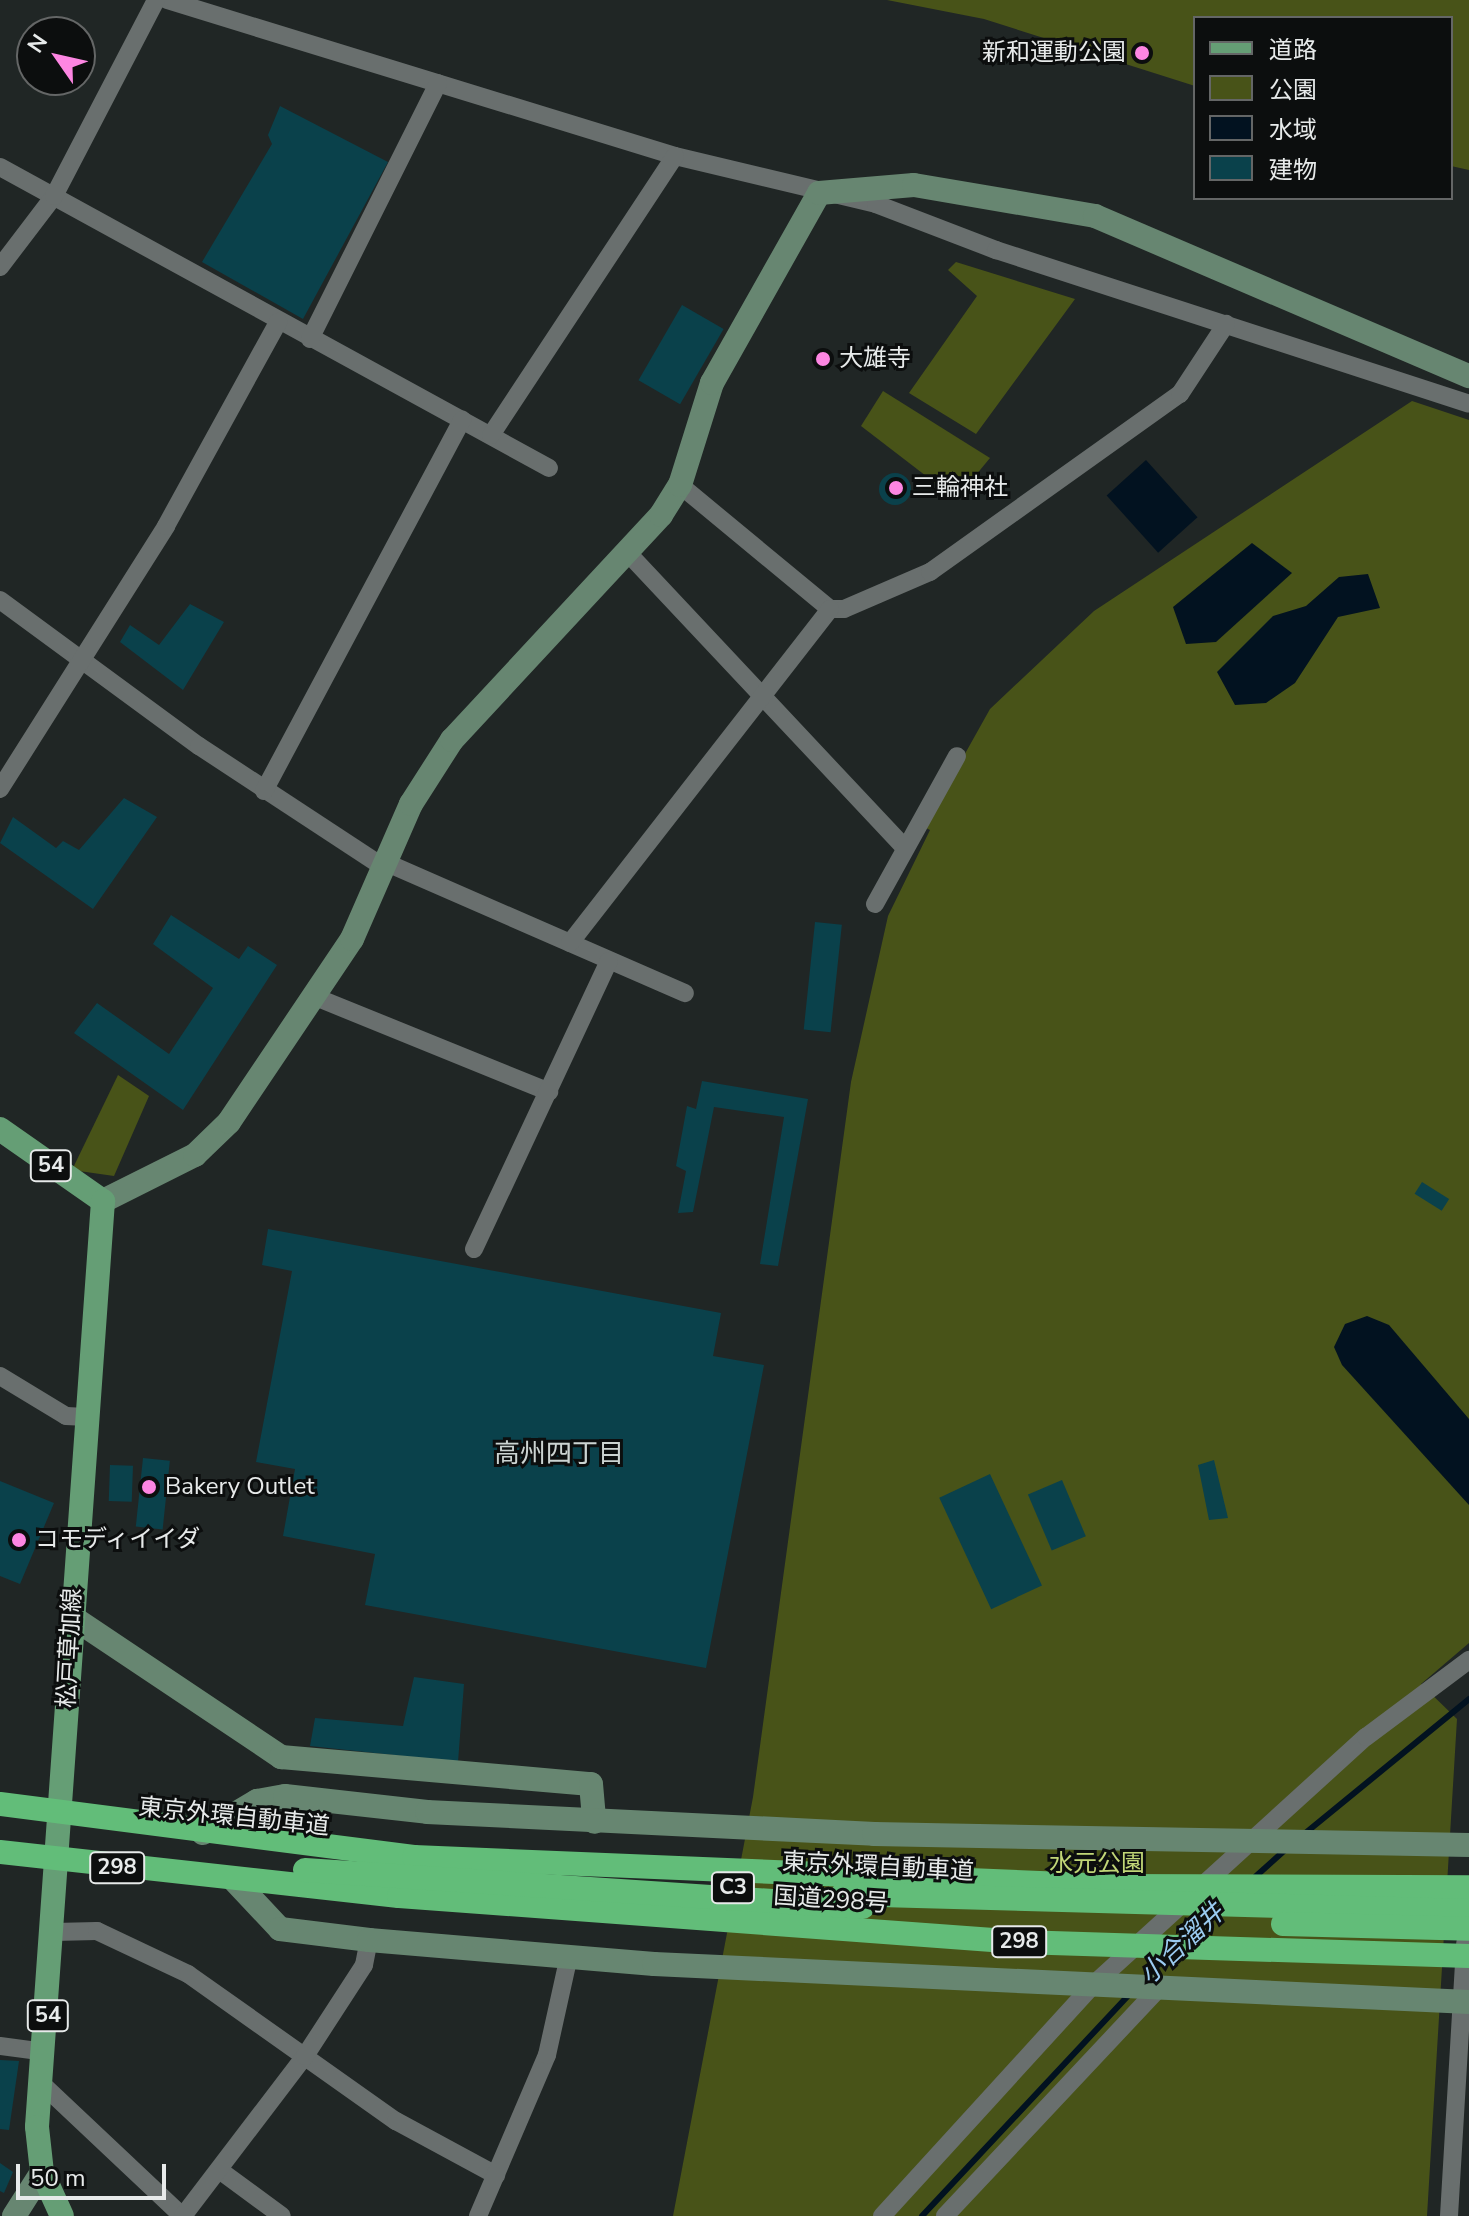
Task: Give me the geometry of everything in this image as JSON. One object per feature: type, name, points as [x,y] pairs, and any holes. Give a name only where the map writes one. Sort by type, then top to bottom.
[{"type":"highway","name":"国道298号","points":[[0,1804],[203,1833],[414,1857],[1112,1886],[1469,1886]]},
{"type":"highway","name":"東京外環自動車道","points":[[0,1820],[547,1876],[775,1890],[1469,1911]]},
{"type":"highway","name":"東京外環自動車道","points":[[0,1838],[522,1888],[1061,1919],[1469,1929]]},
{"type":"highway","name":"国道298号","points":[[0,1852],[234,1880],[570,1910],[1020,1942],[1469,1956]]},
{"type":"main road","name":"54","points":[[0,1129],[103,1201]]},
{"type":"main road","name":"松戸草加線","points":[[62,2216],[42,2172],[41,2083],[103,1201]]},
{"type":"street","points":[[0,267],[54,196],[156,0]]},
{"type":"street","points":[[167,0],[675,156],[819,193],[876,204],[952,233],[1469,404]]},
{"type":"street","points":[[310,339],[438,83]]},
{"type":"street","points":[[491,435],[675,156]]},
{"type":"street","points":[[0,167],[549,468]]},
{"type":"street","points":[[103,1201],[213,1141],[313,996],[386,865],[420,787],[452,740],[627,552],[680,485],[712,383],[819,193],[866,184],[929,186],[1095,216],[1458,372]]},
{"type":"street","points":[[0,789],[82,662],[278,322]]},
{"type":"street","points":[[570,943],[830,609],[930,572],[1180,394],[1226,324]]},
{"type":"street","points":[[264,791],[462,420]]},
{"type":"street","points":[[680,485],[830,609]]},
{"type":"street","points":[[627,552],[903,846]]},
{"type":"street","points":[[0,600],[264,791],[386,865],[685,993]]},
{"type":"street","points":[[875,904],[903,846],[957,756]]},
{"type":"street","points":[[474,1249],[609,961]]},
{"type":"street","points":[[313,996],[549,1092]]},
{"type":"street","points":[[0,1376],[66,1416],[87,1417]]},
{"type":"street","points":[[72,1617],[281,1757],[591,1784],[594,1822]]},
{"type":"street","points":[[882,2216],[1093,1985],[1393,1717],[1467,1668]]},
{"type":"street","points":[[203,1833],[257,1801],[285,1796],[594,1822],[1247,1845],[1469,1845]]},
{"type":"street","points":[[234,1880],[280,1929],[369,1940],[569,1956],[1154,1990],[1465,2002]]},
{"type":"street","points":[[1449,2216],[1465,2002],[1469,1886]]},
{"type":"street","points":[[54,1932],[97,1931],[188,1974],[396,2121],[496,2175]]},
{"type":"street","points":[[41,2083],[183,2216],[222,2172],[305,2056],[364,1965],[369,1940]]},
{"type":"street","points":[[478,2216],[547,2055],[569,1956]]},
{"type":"street","points":[[945,2216],[1154,1990]]},
{"type":"street","points":[[0,2046],[45,2052]]},
{"type":"street","points":[[14,2216],[42,2172]]},
{"type":"street","points":[[222,2172],[282,2216]]},
{"type":"green space","name":"新和運動公園","points":[[887,0],[1469,0],[1469,170],[1453,166],[1453,16],[1193,16],[1193,85],[984,19]]},
{"type":"green space","points":[[956,262],[1075,299],[976,434],[909,393],[977,296],[948,270]]},
{"type":"green space","points":[[883,391],[990,458],[956,499],[861,426]]},
{"type":"green space","name":"水元公園","points":[[1412,401],[1469,420],[1469,1643],[1421,1684],[1457,1719],[1427,2216],[673,2216],[753,1797],[851,1082],[888,916],[930,830],[924,827],[990,709],[1094,611]]},
{"type":"green space","points":[[118,1075],[149,1096],[114,1176],[72,1170]]},
{"type":"water","points":[[1146,460],[1198,517],[1158,553],[1107,495]]},
{"type":"water","points":[[1252,543],[1292,573],[1216,642],[1186,644],[1173,607]]},
{"type":"water","points":[[1368,574],[1380,608],[1338,617],[1295,683],[1266,703],[1235,705],[1217,672],[1273,616],[1306,606],[1339,577]]},
{"type":"water","points":[[1367,1316],[1389,1325],[1469,1419],[1469,1505],[1342,1365],[1334,1347],[1345,1324]]},
{"type":"building","points":[[280,106],[388,162],[303,319],[202,262],[272,144],[268,135]]},
{"type":"building","points":[[682,305],[724,329],[680,404],[638,380]]},
{"type":"building","name":"三輪神社","points":[[895,473],[906,478],[911,489],[906,500],[895,505],[884,500],[879,489],[884,478]]},
{"type":"building","points":[[190,604],[224,622],[183,690],[120,642],[130,625],[159,645]]},
{"type":"building","points":[[124,798],[157,817],[93,909],[0,843],[13,817],[56,848],[63,841],[79,850]]},
{"type":"building","points":[[171,915],[239,959],[248,946],[277,965],[183,1110],[74,1033],[97,1003],[169,1054],[213,988],[153,944]]},
{"type":"building","points":[[815,922],[842,925],[831,1032],[804,1029]]},
{"type":"building","points":[[702,1081],[808,1099],[778,1266],[760,1264],[784,1117],[714,1107],[693,1212],[678,1213],[686,1171],[676,1166],[687,1106],[696,1109]]},
{"type":"building","points":[[1422,1182],[1449,1199],[1442,1211],[1415,1194]]},
{"type":"building","points":[[268,1229],[721,1313],[713,1356],[764,1365],[706,1668],[365,1605],[375,1554],[283,1536],[295,1469],[256,1462],[292,1271],[262,1265]]},
{"type":"building","points":[[143,1458],[170,1461],[163,1529],[136,1527]]},
{"type":"building","points":[[1214,1460],[1228,1518],[1209,1520],[1198,1465]]},
{"type":"building","points":[[110,1465],[133,1466],[132,1502],[109,1501]]},
{"type":"building","points":[[990,1474],[1042,1585],[991,1609],[939,1498]]},
{"type":"building","points":[[1062,1480],[1086,1536],[1052,1551],[1028,1494]]},
{"type":"building","name":"コモディイイダ","points":[[0,1481],[54,1503],[20,1584],[0,1576]]},
{"type":"building","points":[[414,1677],[464,1684],[458,1762],[310,1746],[315,1718],[403,1726]]},
{"type":"building","points":[[0,2060],[19,2061],[9,2130],[0,2129]]},
{"type":"building","points":[[0,2163],[13,2172],[4,2193],[0,2191]]},
{"type":"waterway","name":"小合溜井","points":[[1303,1835],[1469,1699]]},
{"type":"waterway","name":"小合溜井","points":[[1255,1877],[1285,1850]]},
{"type":"waterway","name":"小合溜井","points":[[1186,1939],[1217,1911]]},
{"type":"waterway","name":"小合溜井","points":[[1143,1980],[1169,1954]]},
{"type":"waterway","name":"小合溜井","points":[[922,2216],[1130,1994]]},
{"type":"place","name":"新和運動公園","points":[[1142,53]]},
{"type":"place","name":"大雄寺","points":[[823,359]]},
{"type":"place","name":"三輪神社","points":[[896,488]]},
{"type":"place","name":"Bakery Outlet","points":[[149,1487]]},
{"type":"place","name":"コモディイイダ","points":[[19,1540]]},
{"type":"district","name":"高州四丁目","points":[[559,1454]]}]
